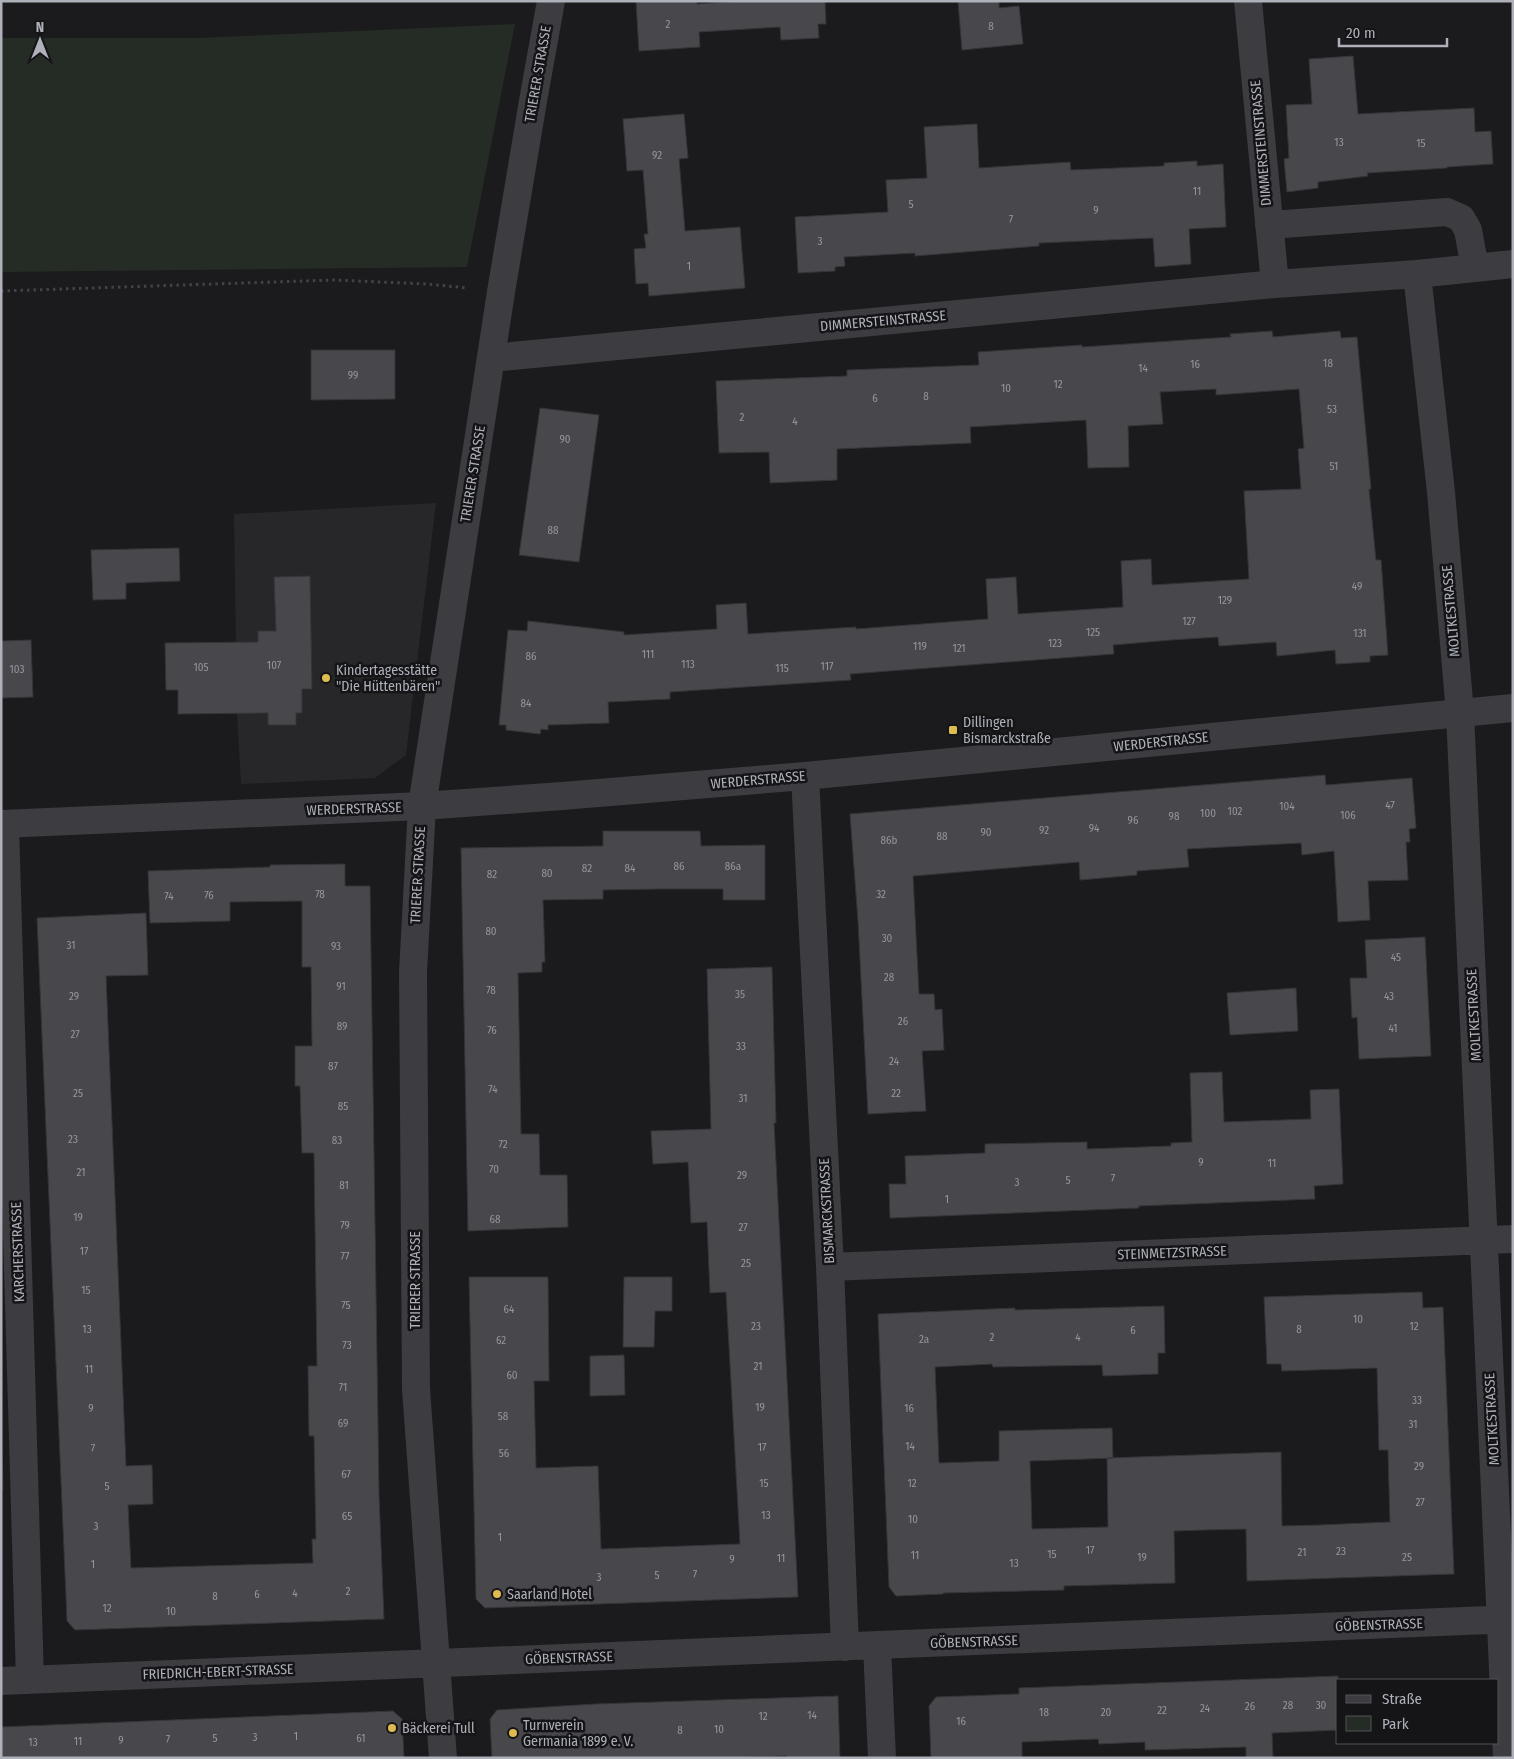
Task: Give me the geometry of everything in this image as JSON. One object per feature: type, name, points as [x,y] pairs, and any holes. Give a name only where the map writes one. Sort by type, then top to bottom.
[{"type":"street","name":"TRIERER STRASSE","points":[[443,1758],[416,1388],[413,972],[422,806],[501,292],[551,1]]},
{"type":"street","name":"DIMMERSTEINSTRASSE","points":[[1248,1],[1275,284]]},
{"type":"street","points":[[1269,225],[1447,212],[1461,218],[1468,230],[1475,268]]},
{"type":"street","name":"DIMMERSTEINSTRASSE","points":[[491,358],[1275,284],[1417,274],[1513,264]]},
{"type":"street","name":"MOLTKESTRASSE","points":[[1417,274],[1442,492],[1460,713],[1484,1240],[1507,1620],[1507,1758]]},
{"type":"street","name":"WERDERSTRASSE","points":[[3,824],[422,806],[806,776],[1513,708]]},
{"type":"street","name":"BISMARCKSTRASSE","points":[[806,776],[830,1267],[845,1647]]},
{"type":"street","name":"KARCHERSTRASSE","points":[[3,824],[30,1680]]},
{"type":"street","name":"STEINMETZSTRASSE","points":[[830,1267],[1513,1239]]},
{"type":"street","name":"GÖBENSTRASSE","points":[[435,1664],[1507,1620]]},
{"type":"street","points":[[877,1646],[882,1758]]},
{"type":"street","name":"FRIEDRICH-EBERT-STRASSE","points":[[1,1680],[435,1664]]},
{"type":"path","points":[[1,291],[334,280],[427,284],[501,292]]},
{"type":"shaded area","name":"Kindertagesstätte \"Die Hüttenbären\"","points":[[436,503],[406,755],[375,778],[241,784],[237,714],[234,514]]},
{"type":"shaded area","points":[[1,1412],[4,1490],[1,1490]]},
{"type":"green space","points":[[515,24],[467,267],[1,272],[1,38],[198,38]]},
{"type":"building","points":[[636,1],[697,1],[697,4],[737,1],[825,1],[826,24],[818,24],[819,38],[781,40],[780,27],[699,32],[700,47],[639,51]]},
{"type":"building","points":[[958,1],[999,1],[999,8],[1019,6],[1023,44],[962,50]]},
{"type":"building","points":[[1353,56],[1358,114],[1474,108],[1475,132],[1491,131],[1493,164],[1367,173],[1368,176],[1318,182],[1318,188],[1287,192],[1284,159],[1289,158],[1286,105],[1312,104],[1309,59]]},
{"type":"building","points":[[684,114],[688,158],[679,159],[685,231],[740,227],[745,288],[649,296],[648,283],[636,284],[634,249],[646,248],[644,234],[648,234],[643,170],[627,171],[623,119]]},
{"type":"building","points":[[977,124],[979,168],[1070,162],[1071,170],[1164,166],[1164,163],[1197,161],[1197,166],[1223,164],[1226,227],[1189,229],[1191,264],[1155,267],[1153,238],[1039,243],[1039,246],[915,256],[915,253],[844,257],[845,266],[835,267],[835,271],[798,273],[795,217],[888,212],[886,180],[927,178],[924,127]]},
{"type":"building","points":[[1272,331],[1273,337],[1340,331],[1341,338],[1357,337],[1371,489],[1369,489],[1376,560],[1381,560],[1388,655],[1370,656],[1370,662],[1336,664],[1335,650],[1277,656],[1276,642],[1219,646],[1218,637],[1171,640],[1113,645],[1114,654],[850,674],[851,680],[670,692],[670,699],[608,702],[609,723],[548,725],[548,730],[541,729],[540,734],[506,730],[506,725],[499,725],[508,630],[527,631],[528,621],[624,632],[624,635],[717,629],[716,605],[746,603],[748,634],[856,627],[856,629],[988,619],[986,579],[1016,577],[1018,614],[1123,607],[1121,561],[1151,559],[1152,585],[1249,579],[1244,491],[1301,489],[1298,449],[1304,448],[1299,389],[1216,395],[1216,389],[1160,392],[1163,424],[1128,426],[1129,467],[1088,468],[1086,420],[970,427],[971,443],[837,449],[837,480],[770,483],[769,452],[719,453],[716,381],[847,376],[847,370],[979,365],[978,352],[1231,337],[1230,334]]},
{"type":"building","points":[[311,350],[395,350],[395,399],[311,400]]},
{"type":"building","points":[[540,408],[599,415],[579,562],[519,555]]},
{"type":"building","points":[[179,548],[180,581],[126,583],[126,599],[93,600],[91,550]]},
{"type":"building","points":[[310,576],[312,689],[302,689],[302,713],[296,713],[296,725],[268,725],[268,713],[178,714],[178,690],[166,690],[165,643],[258,642],[258,631],[276,631],[274,577]]},
{"type":"building","points":[[31,640],[33,697],[1,698],[1,641]]},
{"type":"building","points":[[1325,775],[1326,785],[1412,778],[1416,828],[1409,829],[1410,842],[1406,842],[1408,880],[1368,881],[1370,920],[1338,922],[1334,851],[1302,855],[1301,843],[1187,849],[1189,867],[1137,871],[1137,875],[1080,880],[1079,862],[913,876],[919,994],[934,994],[935,1010],[942,1009],[944,1050],[922,1051],[926,1111],[868,1114],[858,921],[850,814]]},
{"type":"building","points":[[603,831],[700,831],[701,846],[765,845],[765,900],[723,900],[723,889],[657,889],[603,890],[603,899],[543,900],[545,962],[542,962],[542,972],[518,973],[521,1134],[539,1134],[540,1175],[567,1175],[568,1227],[468,1231],[461,848],[603,846]]},
{"type":"building","points":[[345,864],[345,886],[370,886],[379,1495],[384,1619],[75,1630],[67,1621],[37,918],[146,913],[148,975],[106,976],[126,1466],[152,1465],[153,1504],[128,1505],[131,1568],[313,1563],[312,1539],[316,1539],[314,1436],[309,1436],[308,1366],[317,1366],[314,1153],[302,1153],[300,1086],[295,1086],[295,1046],[312,1046],[311,967],[302,967],[302,901],[230,902],[230,921],[150,923],[148,871],[270,867],[270,865]]},
{"type":"building","points":[[1425,937],[1431,1056],[1359,1059],[1357,1017],[1352,1018],[1350,978],[1367,978],[1365,940]]},
{"type":"building","points":[[772,967],[776,1123],[774,1123],[798,1597],[485,1608],[476,1599],[469,1277],[548,1277],[549,1381],[534,1381],[536,1468],[598,1466],[601,1549],[740,1544],[726,1292],[710,1293],[707,1222],[691,1223],[688,1162],[653,1164],[651,1131],[711,1129],[707,969]]},
{"type":"building","points":[[1296,988],[1298,1031],[1230,1035],[1227,993]]},
{"type":"building","points":[[1222,1072],[1224,1122],[1311,1119],[1310,1090],[1339,1089],[1343,1184],[1314,1186],[1315,1199],[890,1218],[889,1184],[906,1184],[905,1156],[985,1153],[985,1144],[1087,1142],[1087,1149],[1171,1146],[1171,1143],[1192,1142],[1190,1073]]},
{"type":"building","points":[[624,1277],[672,1277],[672,1311],[655,1311],[654,1347],[623,1347]]},
{"type":"building","points":[[1422,1292],[1423,1308],[1443,1307],[1454,1574],[1247,1581],[1246,1529],[1174,1531],[1175,1583],[1064,1586],[1064,1590],[896,1596],[889,1587],[878,1314],[1015,1308],[1015,1310],[1164,1306],[1165,1353],[1158,1353],[1158,1374],[1103,1376],[1102,1365],[993,1367],[992,1364],[935,1367],[939,1463],[999,1461],[999,1431],[1112,1428],[1113,1458],[1281,1452],[1282,1526],[1390,1522],[1388,1450],[1379,1450],[1377,1368],[1282,1371],[1281,1364],[1267,1364],[1264,1297]],"holes":[[[1107,1458],[1108,1527],[1032,1529],[1030,1461]]]},
{"type":"building","points":[[624,1355],[625,1395],[590,1396],[590,1356]]},
{"type":"building","points":[[1338,1676],[1338,1679],[1336,1679],[1336,1730],[1272,1733],[1273,1758],[1246,1758],[1246,1747],[1145,1750],[1145,1742],[1099,1744],[1098,1739],[1022,1742],[1022,1758],[931,1758],[929,1706],[936,1697],[1019,1694],[1019,1688]]},
{"type":"building","points":[[838,1696],[840,1758],[787,1758],[787,1756],[492,1758],[490,1719],[497,1710],[595,1704]]},
{"type":"building","points":[[393,1711],[402,1719],[404,1758],[1,1758],[1,1727]]},
{"type":"place","name":"Kindertagesstätte \"Die Hüttenbären\"","points":[[326,678]]},
{"type":"place","name":"Dillingen Bismarckstraße","points":[[953,730]]},
{"type":"place","name":"Saarland Hotel","points":[[497,1594]]},
{"type":"place","name":"Bäckerei Tull","points":[[392,1728]]},
{"type":"place","name":"Turnverein Germania 1899 e. V.","points":[[513,1733]]}]
